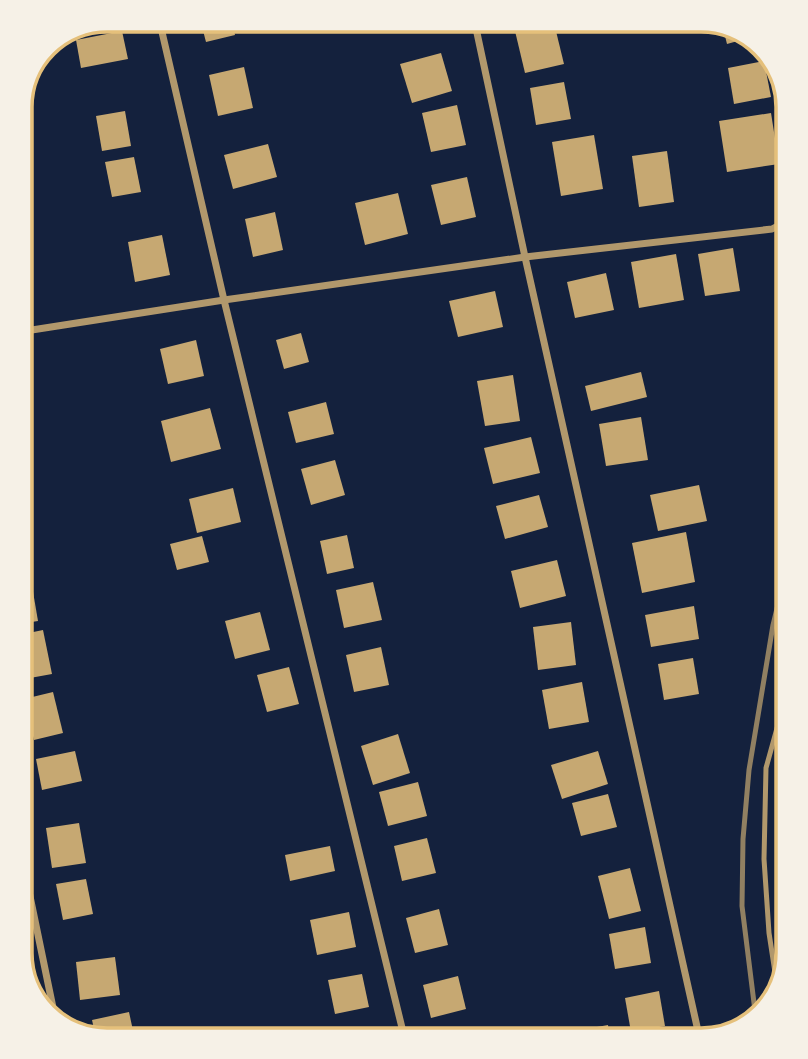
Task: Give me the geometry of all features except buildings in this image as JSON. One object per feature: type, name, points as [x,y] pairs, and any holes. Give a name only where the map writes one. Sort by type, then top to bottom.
[{"type":"street","points":[[162,32],[224,300],[402,1028]]},
{"type":"street","points":[[477,32],[524,257],[697,1028]]},
{"type":"street","points":[[32,330],[524,257],[776,227]]},
{"type":"street","points":[[32,905],[52,1004]]},
{"type":"lane","points":[[775,969],[764,859],[766,768],[776,732]]},
{"type":"railway","points":[[754,1006],[742,906],[743,839],[749,770],[776,613]]}]
